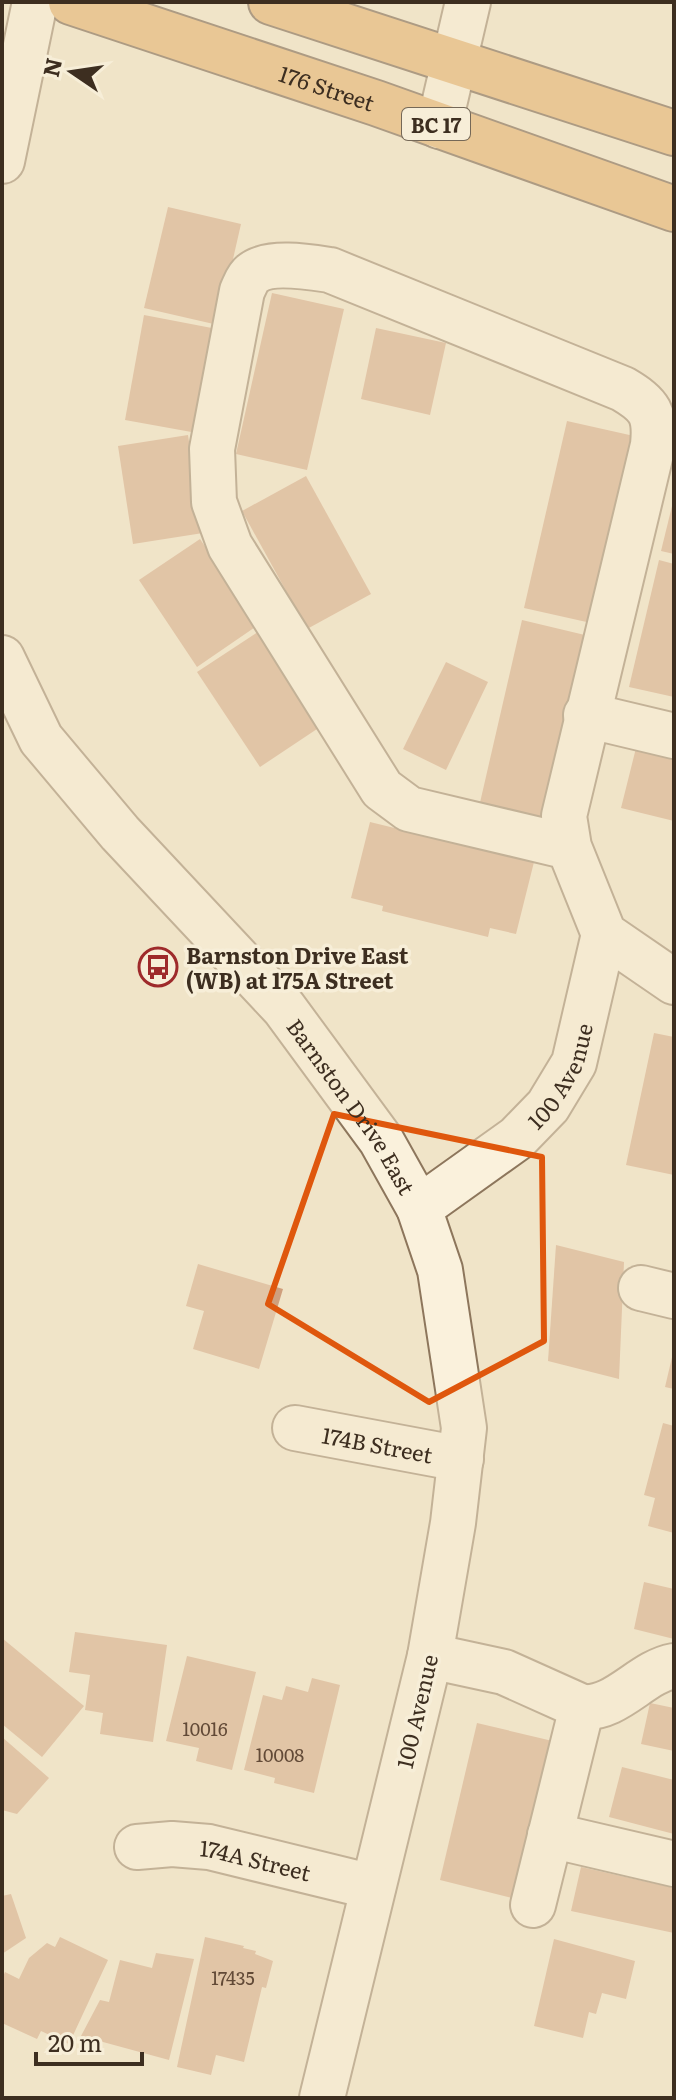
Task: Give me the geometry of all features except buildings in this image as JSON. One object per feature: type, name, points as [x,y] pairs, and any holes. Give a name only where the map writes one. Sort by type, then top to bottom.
[{"type":"highway","name":"176 Street","points":[[71,2],[674,209]]},
{"type":"highway","points":[[295,6],[674,133]]},
{"type":"street","points":[[2,161],[35,2]]},
{"type":"street","points":[[439,126],[468,2]]},
{"type":"street","points":[[569,847],[409,809],[395,801],[382,789],[230,546],[214,502],[212,449],[242,291],[250,275],[262,268],[306,266],[330,270],[623,389],[638,398],[651,412],[655,427],[653,445],[564,816],[569,847],[604,934],[674,982]]},
{"type":"street","name":"Barnston Drive East","points":[[2,658],[14,714],[41,739],[120,833],[284,1008],[381,1140],[419,1208],[440,1270],[449,1319]]},
{"type":"street","points":[[586,715],[674,736]]},
{"type":"street","name":"100 Avenue","points":[[419,1208],[517,1138],[548,1106],[574,1063],[604,934]]},
{"type":"street","name":"100 Avenue","points":[[322,2098],[430,1656],[453,1523],[464,1428],[449,1319]]},
{"type":"street","name":"174B Street","points":[[295,1428],[461,1459]]},
{"type":"street","points":[[430,1656],[504,1672],[582,1707],[595,1708],[655,1672],[674,1666]]},
{"type":"street","points":[[533,1905],[582,1707]]},
{"type":"street","points":[[550,1835],[674,1864]]},
{"type":"street","name":"174A Street","points":[[137,1847],[172,1844],[209,1847],[373,1887]]},
{"type":"highlighted area","points":[[334,1114],[542,1157],[544,1341],[429,1402],[268,1304]]},
{"type":"place","name":"Barnston Drive East (WB) at 175A Street","points":[[158,967]]}]
